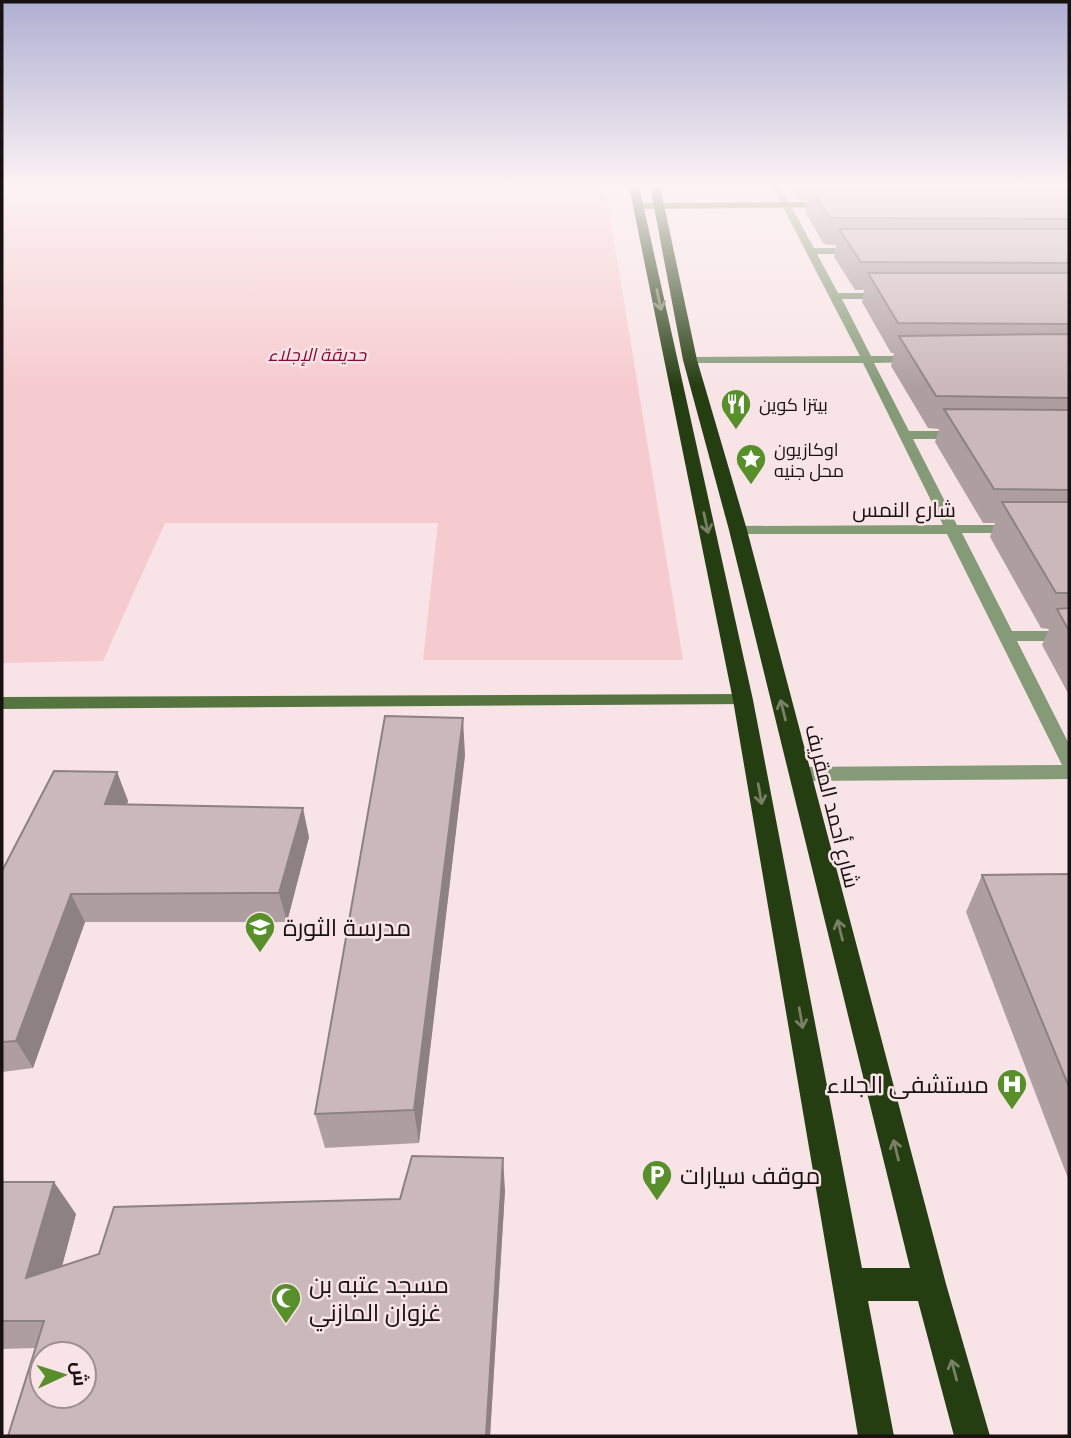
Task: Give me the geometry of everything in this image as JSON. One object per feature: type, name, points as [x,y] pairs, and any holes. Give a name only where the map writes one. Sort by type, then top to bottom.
[{"type":"highway","points":[[657,253],[743,700],[876,1436]]},
{"type":"highway","name":"شارع أحمد المقريف","points":[[661,253],[738,530],[930,1284],[972,1436]]},
{"type":"highway","points":[[849,1284],[930,1284]]},
{"type":"street","points":[[813,253],[1069,761]]},
{"type":"street","points":[[835,296],[902,296]]},
{"type":"street","points":[[690,360],[934,359]]},
{"type":"street","points":[[905,435],[973,435]]},
{"type":"street","name":"شارع النمس","points":[[738,530],[1030,530]]},
{"type":"street","points":[[1005,636],[1069,636]]},
{"type":"street","points":[[2,703],[743,700]]},
{"type":"street","points":[[799,774],[1069,772]]},
{"type":"green space","name":"حديقة الإجلاء","points":[[2,253],[616,253],[683,660],[423,660],[438,523],[165,523],[103,661],[2,663]]},
{"type":"building","points":[[855,253],[1069,253],[1069,263],[861,262]]},
{"type":"building","points":[[868,273],[1069,273],[1069,324],[898,323]]},
{"type":"building","points":[[1069,334],[1069,398],[936,396],[899,336]]},
{"type":"building","points":[[944,409],[1069,410],[1069,490],[994,489]]},
{"type":"building","points":[[1002,502],[1069,502],[1069,593],[1056,593]]},
{"type":"building","points":[[1069,608],[1069,631],[1057,609]]},
{"type":"building","points":[[385,716],[463,718],[414,1110],[315,1114]]},
{"type":"building","points":[[54,771],[117,772],[105,804],[303,808],[279,893],[71,894],[16,1041],[2,1042],[2,871]]},
{"type":"building","points":[[1069,874],[1069,1087],[982,875]]},
{"type":"building","name":"مسجد عتبه بن غزوان المازني","points":[[412,1156],[503,1158],[486,1436],[8,1436],[28,1372],[28,1410],[98,1410],[98,1340],[38,1340],[44,1321],[2,1321],[2,1182],[54,1182],[26,1278],[99,1254],[114,1207],[400,1199]]},
{"type":"place","name":"بيتزا كوين","points":[[736,431]]},
{"type":"place","name":"اوكازيون محل جنيه","points":[[751,486]]},
{"type":"place","name":"مدرسة الثورة","points":[[260,954]]},
{"type":"place","name":"مستشفى الجلاء","points":[[1012,1111]]},
{"type":"place","name":"موقف سيارات","points":[[657,1202]]},
{"type":"place","name":"مسجد عتبه بن غزوان المازني","points":[[286,1325]]}]
